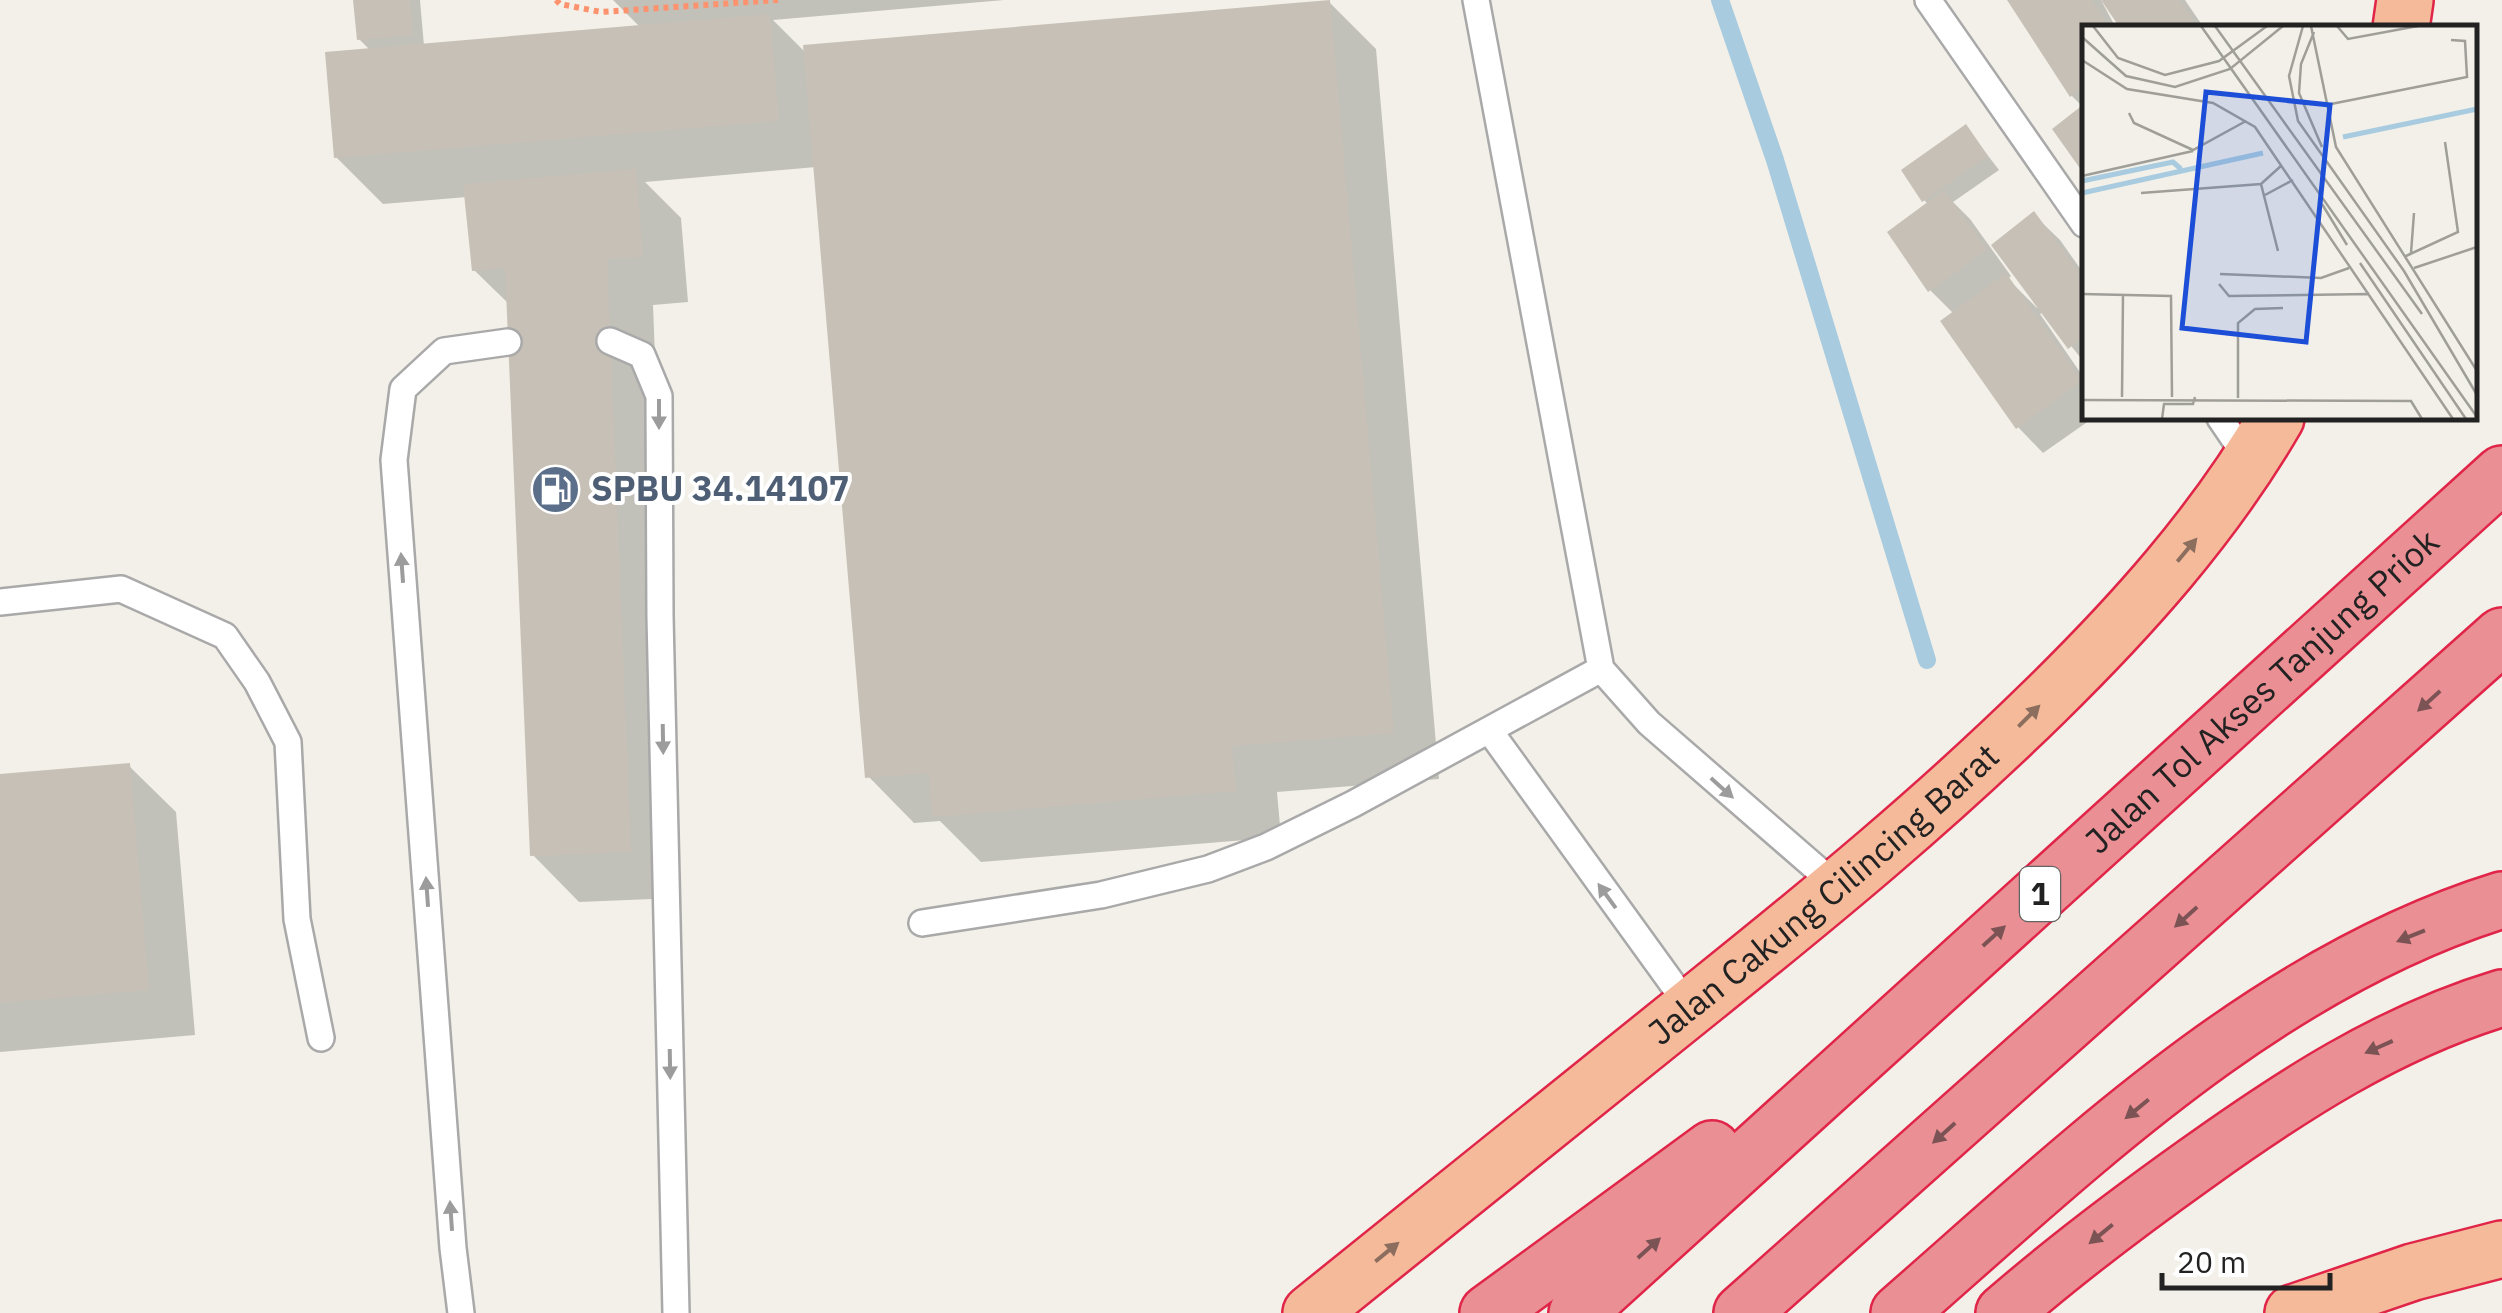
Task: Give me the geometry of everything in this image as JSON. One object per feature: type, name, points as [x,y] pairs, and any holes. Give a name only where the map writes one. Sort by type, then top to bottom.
[{"type":"highway","points":[[2402,25],[2405,0]]},
{"type":"highway","name":"Jalan Cakung Cilincing Barat","points":[[1311,1313],[1677,992],[1820,874],[1984,761],[2123,624],[2194,542],[2263,440]]},
{"type":"highway","points":[[2398,566],[2502,463]]},
{"type":"highway","name":"Jalan Tol Akses Tanjung Priok","points":[[1576,1313],[2502,474]]},
{"type":"highway","points":[[1742,1313],[2502,636]]},
{"type":"highway","points":[[1899,1313],[2139,1107],[2223,1043],[2302,992],[2397,942],[2502,900]]},
{"type":"highway","points":[[1488,1313],[1954,972]]},
{"type":"highway","points":[[2004,1313],[2134,1207],[2264,1115],[2364,1054],[2502,998]]},
{"type":"highway","points":[[2293,1313],[2413,1272],[2502,1251]]},
{"type":"lane","points":[[1476,0],[1600,669],[1649,723],[1820,874]]},
{"type":"lane","points":[[1928,0],[2082,221]]},
{"type":"lane","points":[[610,340],[642,355],[659,396],[660,616],[676,1313]]},
{"type":"lane","points":[[461,1313],[394,460],[403,389],[444,350],[508,342]]},
{"type":"lane","points":[[2224,420],[2263,440]]},
{"type":"lane","points":[[0,602],[121,589],[225,636],[257,682],[288,742],[296,919],[321,1038]]},
{"type":"lane","points":[[922,922],[1101,896],[1208,870],[1266,847],[1353,804],[1600,669]]},
{"type":"lane","points":[[1490,730],[1677,992]]},
{"type":"path","points":[[556,0],[601,12],[778,0]]},
{"type":"building","points":[[353,0],[410,0],[413,35],[357,40]]},
{"type":"building","points":[[1330,0],[1394,733],[1232,746],[1236,791],[932,817],[929,773],[865,778],[803,45]]},
{"type":"building","points":[[2007,0],[2092,0],[2107,25],[2082,25],[2082,89],[2070,97]]},
{"type":"building","points":[[2101,0],[2179,0],[2197,25],[2118,25]]},
{"type":"building","points":[[770,14],[779,121],[334,158],[325,52]]},
{"type":"building","points":[[2082,106],[2082,171],[2052,129]]},
{"type":"building","points":[[1966,124],[1988,156],[1922,202],[1901,170]]},
{"type":"building","points":[[636,169],[643,257],[607,259],[631,852],[530,856],[505,268],[472,271],[463,184]]},
{"type":"building","points":[[1944,190],[1987,250],[1928,292],[1887,232]]},
{"type":"building","points":[[2034,211],[2082,276],[2082,338],[2068,349],[1991,245]]},
{"type":"building","points":[[2006,273],[2082,381],[2016,429],[1940,321]]},
{"type":"building","points":[[130,763],[149,990],[0,1003],[0,774]]},
{"type":"waterway","points":[[1720,0],[1775,160],[1927,660]]},
{"type":"place","name":"SPBU 34.14107","points":[[556,489]]}]
